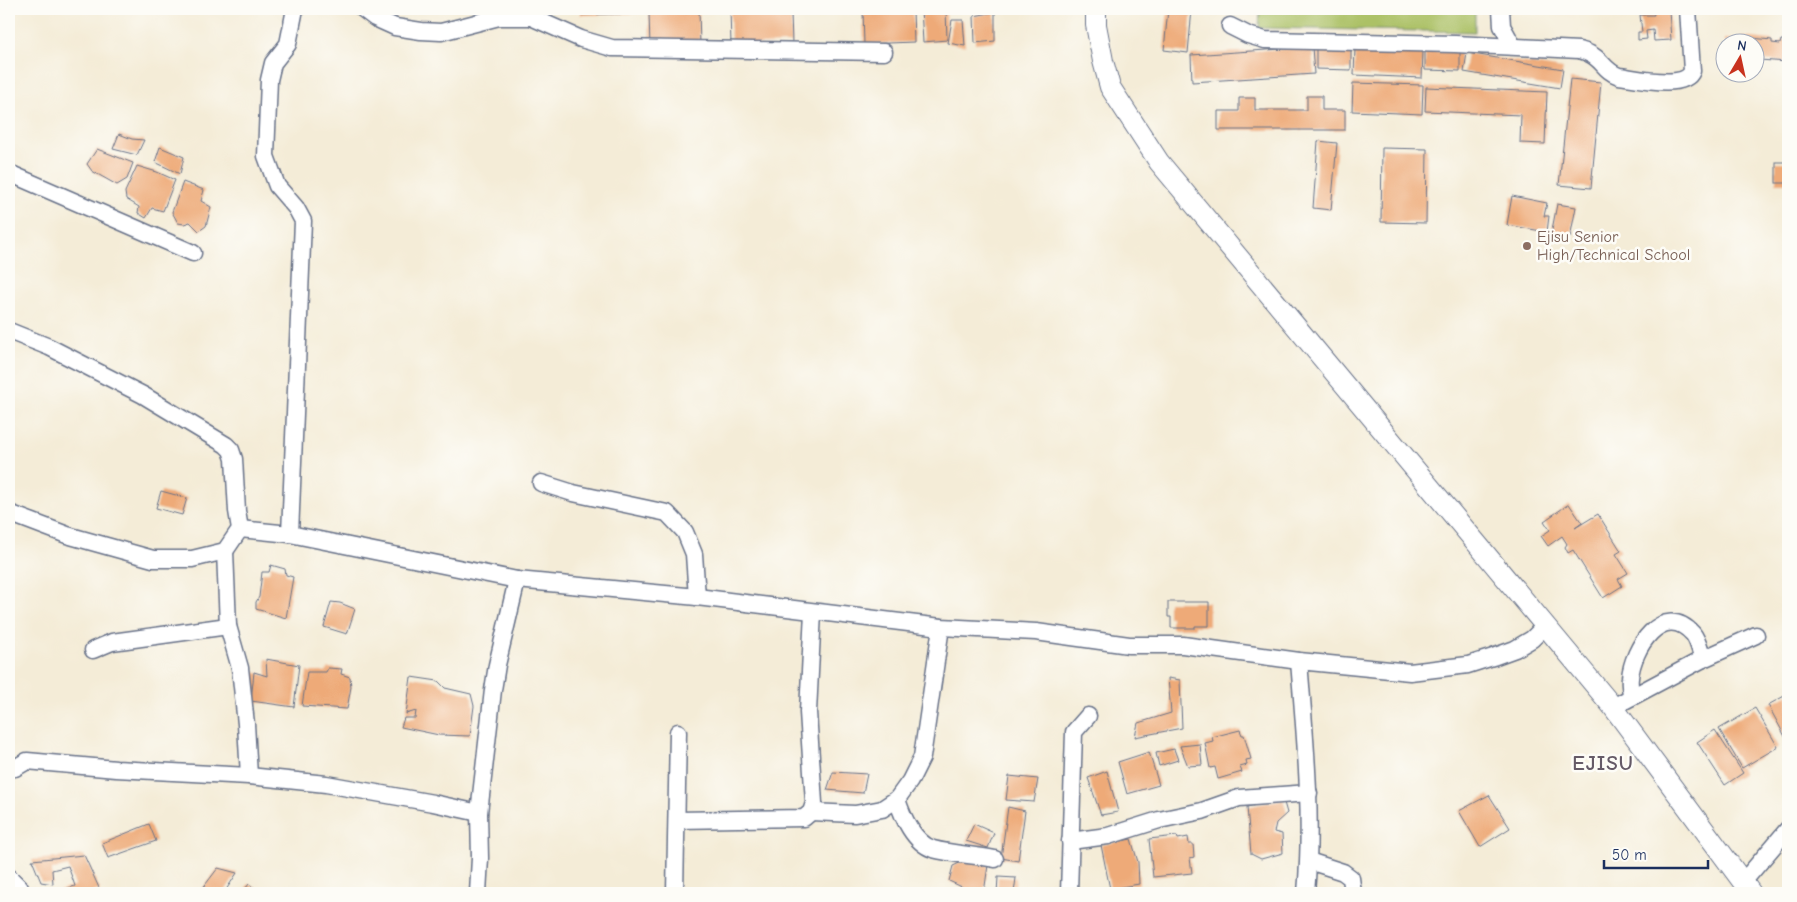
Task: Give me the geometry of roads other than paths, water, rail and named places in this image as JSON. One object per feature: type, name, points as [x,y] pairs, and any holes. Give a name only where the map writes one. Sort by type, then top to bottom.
[{"type":"main road","points":[[1096,9],[1096,25],[1110,87],[1159,162],[1613,707],[1747,888]]},
{"type":"street","points":[[290,534],[303,221],[296,208],[277,186],[266,156],[269,80],[273,63],[288,44],[295,9]]},
{"type":"street","points":[[363,9],[395,27],[434,32],[459,28],[499,17],[531,16],[581,39],[612,48],[884,52]]},
{"type":"street","points":[[1501,9],[1502,26],[1513,46]]},
{"type":"street","points":[[1230,26],[1248,35],[1265,40],[1513,46],[1578,50],[1590,53],[1611,74],[1677,82],[1687,78],[1692,71],[1688,9]]},
{"type":"street","points":[[9,173],[193,253]]},
{"type":"street","points":[[9,331],[49,347],[143,395],[226,445],[231,450],[234,459],[240,529],[225,551],[228,626],[240,668],[249,776]]},
{"type":"street","points":[[542,483],[573,493],[667,514],[685,532],[694,554],[697,598]]},
{"type":"street","points":[[9,513],[66,535],[153,559],[192,560],[225,551]]},
{"type":"street","points":[[240,529],[290,534],[517,580],[697,598],[941,627],[1036,632],[1129,645],[1183,645],[1299,661],[1410,672],[1468,665],[1515,649],[1532,639],[1546,626]]},
{"type":"street","points":[[478,893],[479,813],[497,665],[517,580]]},
{"type":"street","points":[[677,820],[804,818],[811,812],[814,803],[808,712],[812,612]]},
{"type":"street","points":[[1632,697],[1630,678],[1640,646],[1660,624],[1671,622],[1680,624],[1694,635],[1703,659]]},
{"type":"street","points":[[93,650],[112,642],[228,626]]},
{"type":"street","points":[[811,812],[855,814],[882,809],[897,799],[910,781],[922,757],[941,627]]},
{"type":"street","points":[[1613,707],[1703,659],[1756,635]]},
{"type":"street","points":[[1299,661],[1309,793],[1309,861],[1306,893]]},
{"type":"street","points":[[1069,893],[1074,732],[1088,716]]},
{"type":"street","points":[[675,893],[678,732]]},
{"type":"street","points":[[11,771],[27,761],[116,769],[249,776],[326,784],[479,813]]},
{"type":"street","points":[[1070,841],[1108,836],[1159,820],[1202,811],[1239,798],[1309,793]]},
{"type":"street","points":[[897,799],[909,826],[920,842],[932,848],[995,858]]},
{"type":"street","points":[[1747,888],[1788,830]]},
{"type":"street","points":[[1309,861],[1343,872],[1351,878],[1353,893]]},
{"type":"street","points":[[9,877],[20,888],[21,893]]},
{"type":"place","name":"Ejisu Senior High/Technical School","points":[[1527,246]]},
{"type":"district","name":"EJISU","points":[[1603,763]]}]
